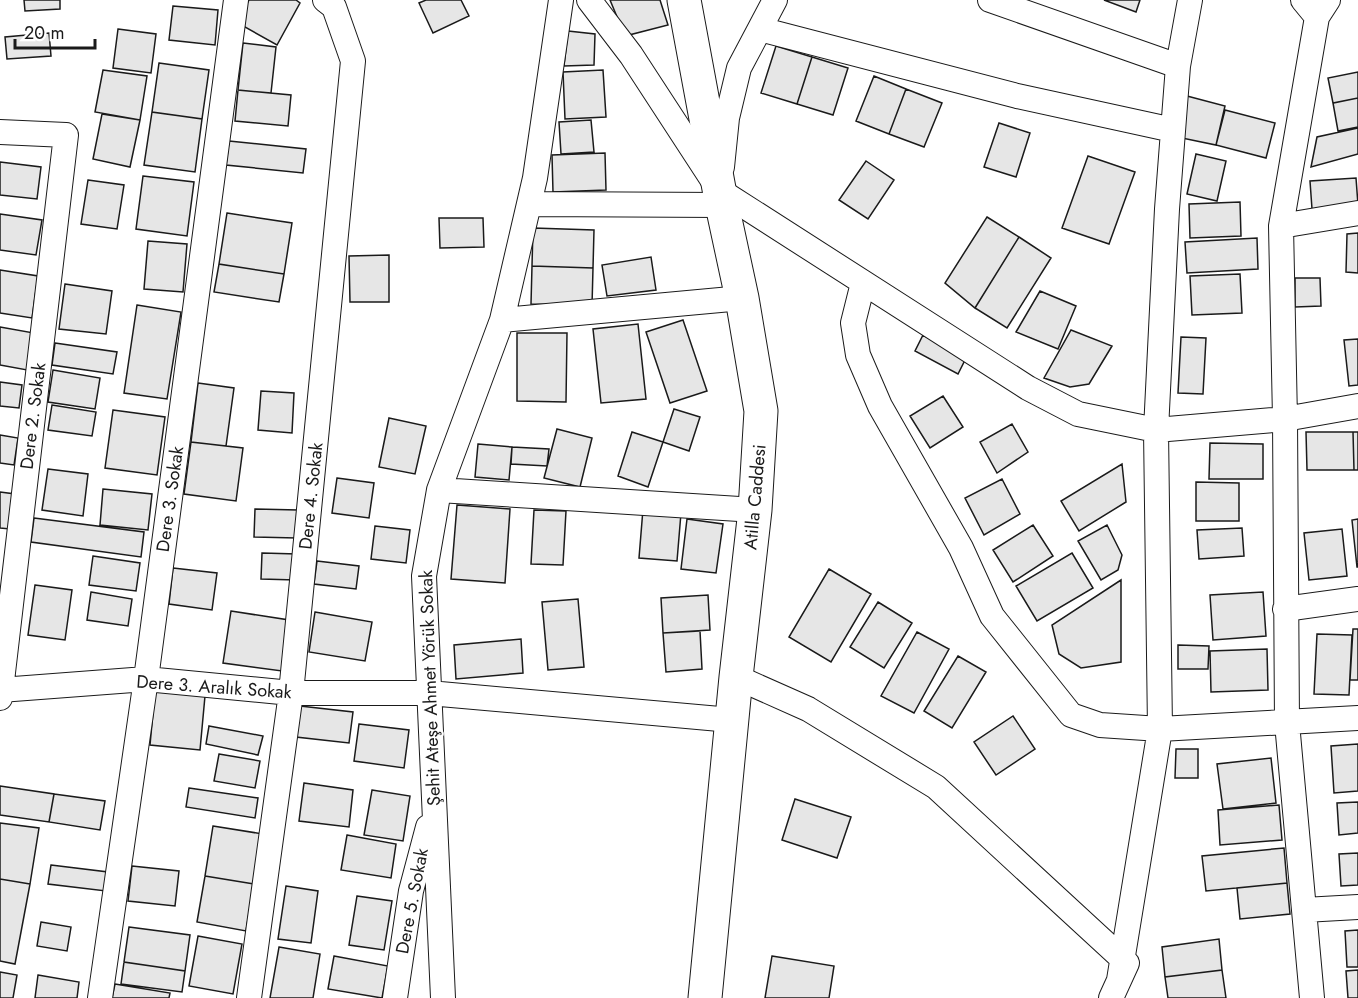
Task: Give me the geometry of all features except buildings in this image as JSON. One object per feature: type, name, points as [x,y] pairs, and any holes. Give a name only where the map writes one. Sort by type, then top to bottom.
[{"type":"street","name":"Dere 3. Sokak","points":[[100,998],[146,680],[236,0]]},
{"type":"street","name":"Dere 4. Sokak","points":[[249,998],[291,693],[353,62],[334,7],[325,0]]},
{"type":"street","name":"Şehit Ateşe Ahmet Yörük Sokak","points":[[443,998],[424,576],[439,490],[502,320],[535,178],[561,0]]},
{"type":"street","points":[[590,0],[631,55],[721,197],[863,283],[1028,388],[1078,414],[1156,430],[1285,419],[1358,406]]},
{"type":"street","name":"Atilla Caddesi","points":[[684,0],[742,298],[761,411],[755,510],[731,720],[705,998]]},
{"type":"street","points":[[721,197],[727,118],[739,68],[775,0]]},
{"type":"street","points":[[990,0],[1178,66]]},
{"type":"street","points":[[1117,979],[1160,729],[1156,430],[1178,66],[1190,0]]},
{"type":"street","points":[[1312,998],[1287,723],[1281,226],[1316,6]]},
{"type":"street","points":[[760,28],[1017,96],[1173,130]]},
{"type":"street","name":"Dere 2. Sokak","points":[[0,132],[66,135],[0,692]]},
{"type":"street","points":[[529,204],[721,197]]},
{"type":"street","points":[[1281,226],[1358,213]]},
{"type":"street","points":[[863,283],[853,323],[858,355],[880,406],[961,548],[992,616],[1071,715],[1100,725],[1160,729],[1358,718]]},
{"type":"street","points":[[502,320],[742,298]]},
{"type":"street","points":[[439,490],[755,510]]},
{"type":"street","points":[[1285,609],[1358,599]]},
{"type":"street","points":[[736,677],[808,709],[936,788],[1117,979]]},
{"type":"street","name":"Dere 3. Aralık Sokak","points":[[0,692],[146,680],[291,693],[429,693],[731,720]]},
{"type":"street","name":"Dere 5. Sokak","points":[[395,998],[411,891],[434,806]]},
{"type":"street","points":[[1304,910],[1358,906]]}]
